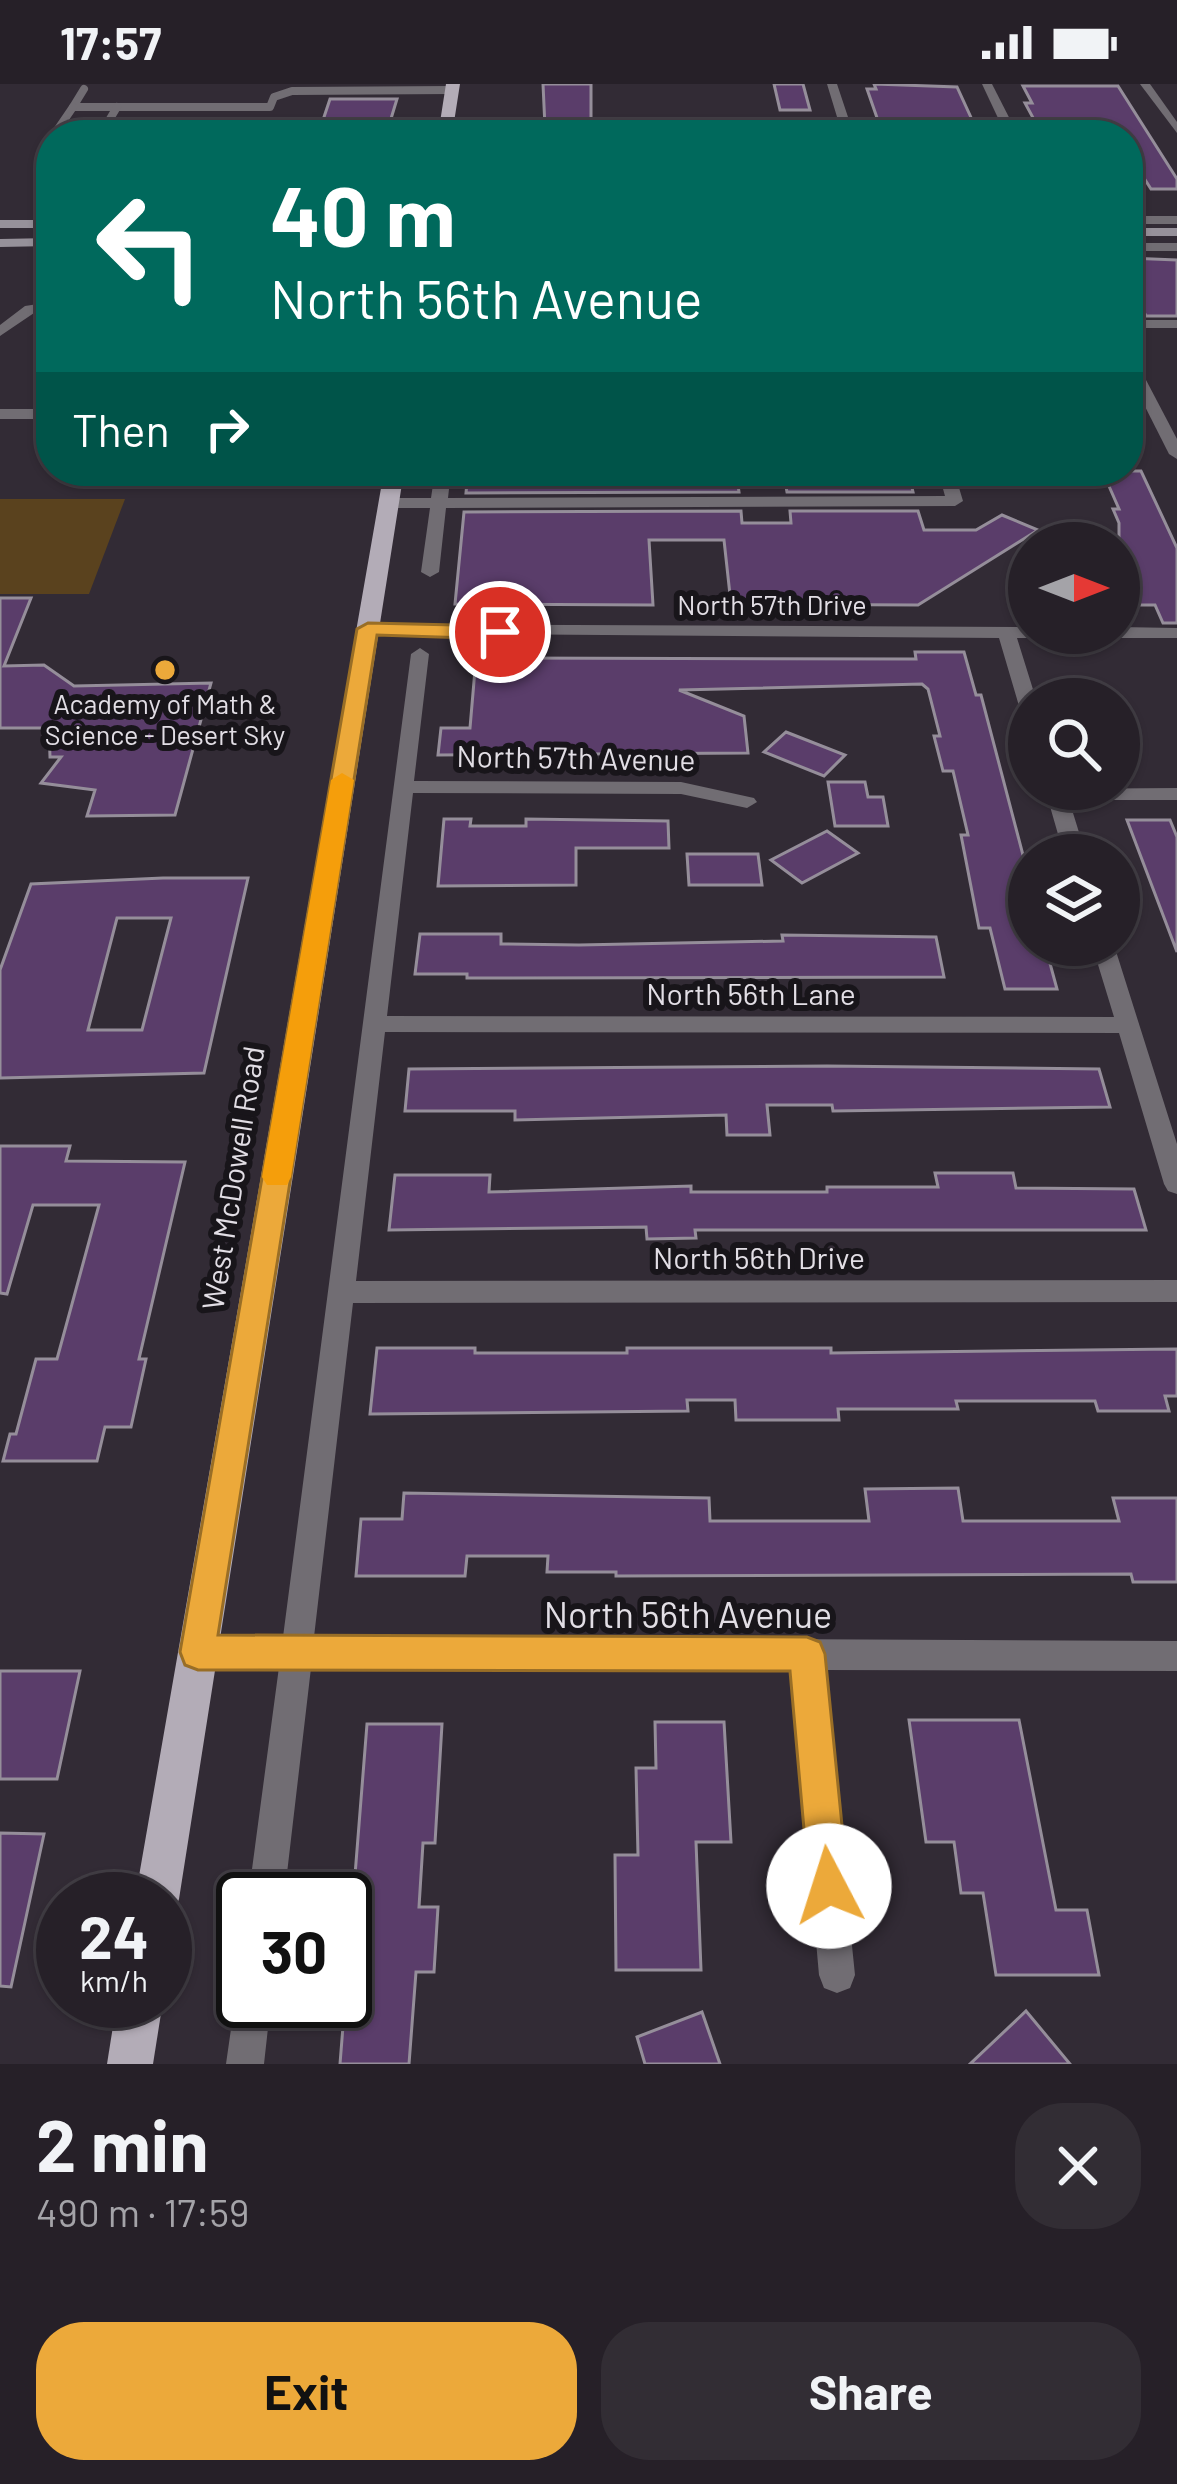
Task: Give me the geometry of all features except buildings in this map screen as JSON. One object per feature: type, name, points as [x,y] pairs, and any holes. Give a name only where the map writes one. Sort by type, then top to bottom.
[{"type":"main road","points":[[447,120],[452,87]]},
{"type":"main road","points":[[0,224],[36,224]]},
{"type":"main road","points":[[1143,232],[1177,232]]},
{"type":"main road","points":[[0,243],[36,242]]},
{"type":"main road","name":"West McDowell Road","points":[[161,1872],[392,486]]},
{"type":"main road","points":[[130,2064],[136,2028]]},
{"type":"street","points":[[832,84],[843,120]]},
{"type":"street","points":[[987,84],[1005,120]]},
{"type":"street","points":[[1144,84],[1177,130]]},
{"type":"street","points":[[1143,220],[1177,220]]},
{"type":"street","points":[[1143,247],[1177,247]]},
{"type":"street","points":[[0,332],[36,308]]},
{"type":"street","points":[[1143,324],[1177,324]]},
{"type":"street","points":[[1143,388],[1177,454]]},
{"type":"street","points":[[0,414],[36,414]]},
{"type":"street","points":[[430,572],[441,486]]},
{"type":"street","points":[[389,502],[955,501],[950,486]]},
{"type":"street","name":"North 57th Drive","points":[[368,629],[1177,633]]},
{"type":"street","points":[[1007,633],[1021,678]]},
{"type":"street","points":[[269,1872],[420,655]]},
{"type":"street","name":"North 57th Avenue","points":[[404,788],[681,788],[747,802]]},
{"type":"street","points":[[1140,793],[1177,794]]},
{"type":"street","points":[[1110,966],[1177,1184]]},
{"type":"street","name":"North 56th Lane","points":[[374,1024],[1128,1025]]},
{"type":"street","name":"North 56th Drive","points":[[341,1292],[1177,1291]]},
{"type":"street","name":"North 56th Avenue","points":[[198,1652],[1177,1656]]},
{"type":"street","points":[[807,1654],[837,1975]]},
{"type":"street","points":[[245,2064],[250,2028]]},
{"type":"lane","points":[[73,107],[270,107],[274,97],[292,91],[452,87]]},
{"type":"lane","points":[[64,120],[84,89]]},
{"type":"lane","points":[[109,120],[116,107]]},
{"type":"shaded area","points":[[0,499],[125,499],[89,594],[0,594]]},
{"type":"slow traffic","points":[[277,1177],[342,780]]},
{"type":"place","name":"Academy of Math & Science - Desert Sky","points":[[165,670]]},
{"type":"route","points":[[500,632],[368,629],[198,1652],[807,1654],[829,1886]]}]
